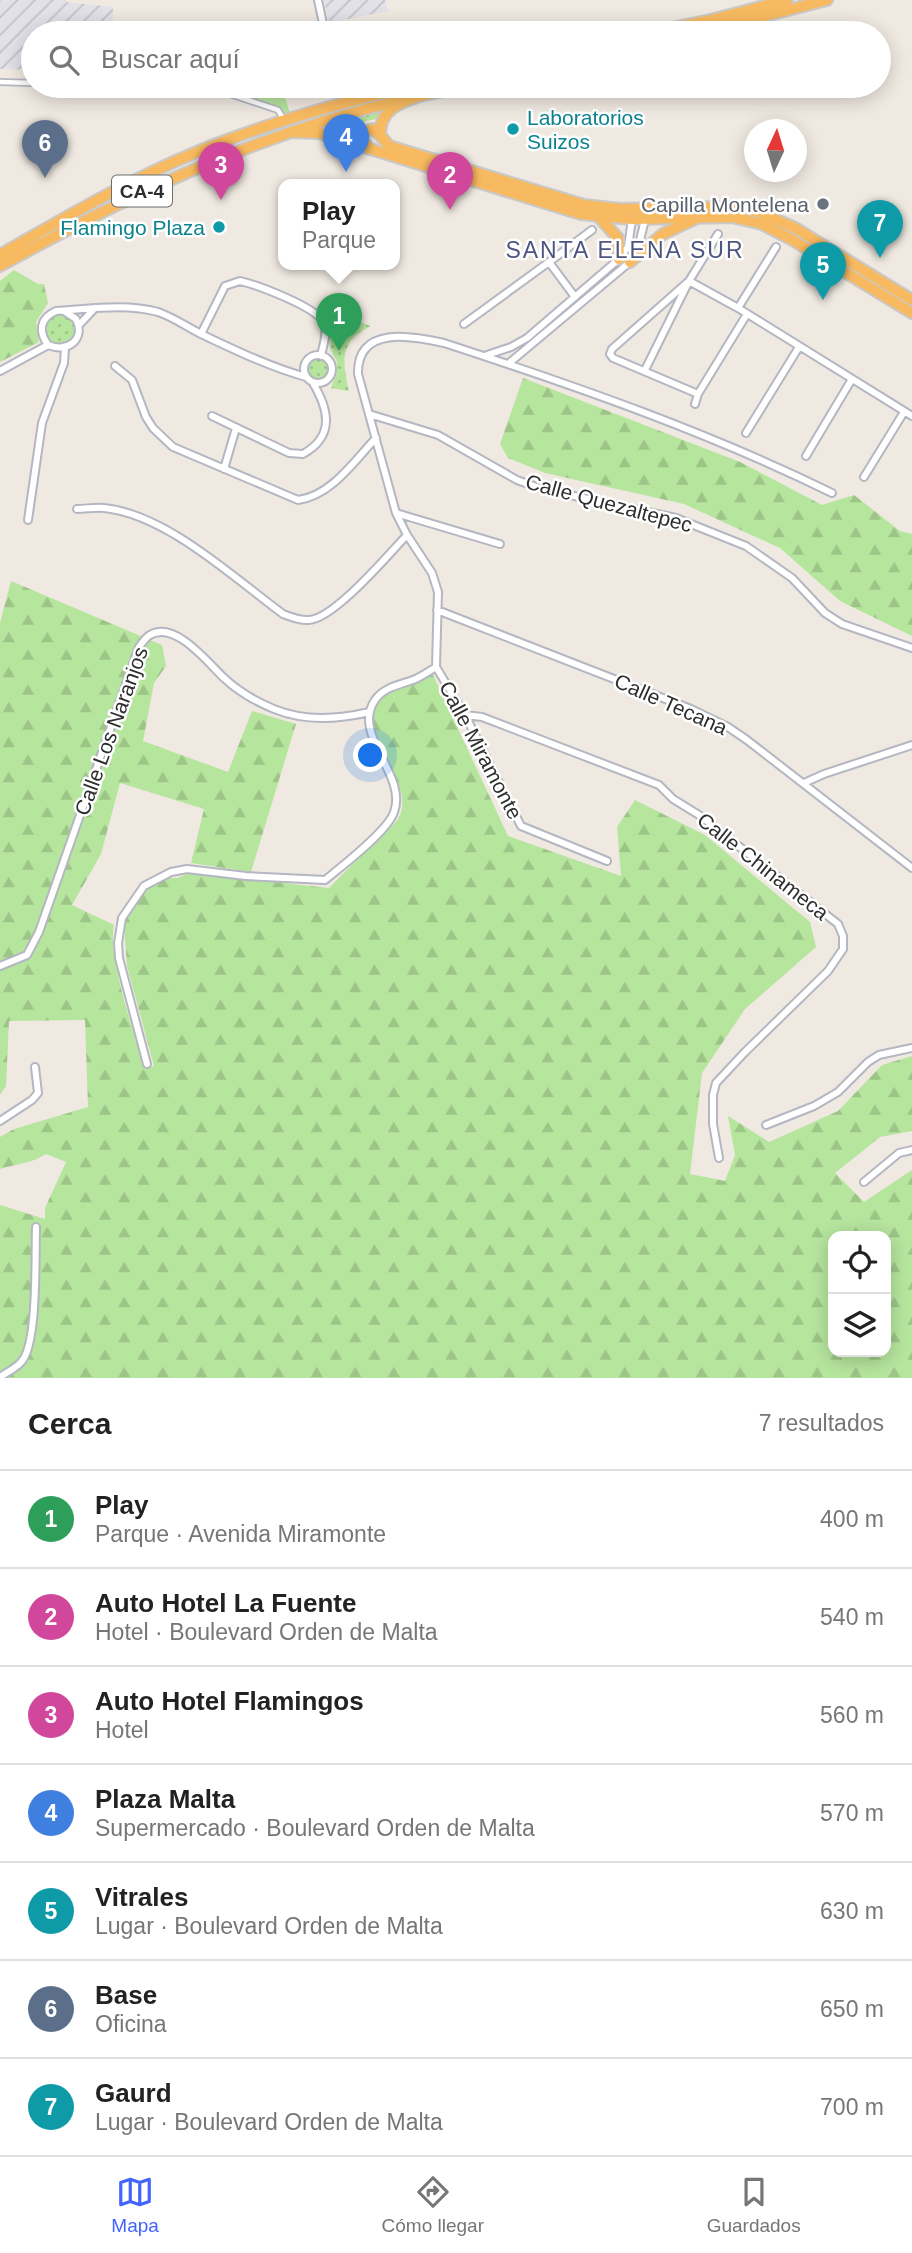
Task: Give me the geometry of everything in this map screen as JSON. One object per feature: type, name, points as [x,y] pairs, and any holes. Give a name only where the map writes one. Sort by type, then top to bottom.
[{"type":"highway","points":[[698,21],[787,0]]},
{"type":"highway","points":[[745,21],[827,0]]},
{"type":"highway","name":"CA-4","points":[[0,255],[150,173],[285,121],[362,98]]},
{"type":"highway","name":"CA-4","points":[[0,266],[144,190],[291,132],[410,98]]},
{"type":"highway","points":[[380,135],[382,119],[390,109],[416,98]]},
{"type":"highway","points":[[373,150],[362,141],[362,133],[371,129],[393,149],[584,205],[628,209],[724,207],[756,211],[795,228],[912,300]]},
{"type":"highway","points":[[291,132],[319,133],[568,210],[598,216],[632,219],[732,217],[762,224],[912,313]]},
{"type":"highway","points":[[598,216],[618,238],[624,260],[663,234],[702,216]]},
{"type":"street","points":[[318,0],[322,21]]},
{"type":"street","points":[[0,82],[21,83]]},
{"type":"street","points":[[242,98],[278,110],[285,121]]},
{"type":"street","points":[[344,98],[345,102]]},
{"type":"street","points":[[483,356],[527,338],[624,260],[632,219]]},
{"type":"street","points":[[508,364],[640,244],[645,219]]},
{"type":"street","points":[[464,324],[592,230]]},
{"type":"street","points":[[645,370],[690,281],[718,234]]},
{"type":"street","points":[[738,308],[776,247]]},
{"type":"street","points":[[549,262],[575,297]]},
{"type":"street","points":[[201,334],[225,286],[240,281],[275,294],[321,318],[325,330],[321,356]]},
{"type":"street","points":[[690,281],[912,416]]},
{"type":"street","points":[[690,281],[610,351],[613,358],[698,394]]},
{"type":"street","points":[[62,349],[77,340],[79,326],[96,307]]},
{"type":"street","points":[[62,349],[46,343],[41,331],[44,320],[52,312],[96,307],[159,312],[201,334],[306,377],[320,396],[327,431],[303,454],[289,453],[212,416]]},
{"type":"street","points":[[64,311],[74,316],[79,326]]},
{"type":"street","points":[[695,404],[698,394],[747,314]]},
{"type":"street","points":[[147,1064],[119,958],[119,928],[127,908],[144,886],[171,872],[187,869],[246,876],[325,880],[348,862],[390,820],[396,802],[391,778],[370,727],[370,712],[374,701],[390,687],[414,680],[436,667],[438,592],[432,573],[396,513],[358,374],[358,361],[363,351],[385,338],[410,336],[483,356],[755,456],[832,493]]},
{"type":"street","points":[[0,372],[46,343]]},
{"type":"street","points":[[746,433],[799,347]]},
{"type":"street","points":[[28,520],[42,424],[64,363],[62,349]]},
{"type":"street","points":[[289,372],[299,369],[314,356],[327,358],[332,366],[330,378],[320,396]]},
{"type":"street","points":[[306,377],[303,369],[307,361]]},
{"type":"street","points":[[116,366],[131,380],[153,428],[173,447],[298,500],[312,498],[324,491],[376,438]]},
{"type":"street","points":[[313,383],[322,383],[330,378]]},
{"type":"street","points":[[806,456],[852,379]]},
{"type":"street","points":[[864,477],[904,411]]},
{"type":"street","name":"Calle Quezaltepec","points":[[369,414],[394,419],[438,435],[517,480],[542,489],[676,518],[746,546],[792,578],[825,613],[842,624],[912,648]]},
{"type":"street","points":[[224,469],[236,428]]},
{"type":"street","points":[[77,509],[103,508],[156,525],[185,541],[283,614],[310,621],[333,608],[352,592],[407,535]]},
{"type":"street","points":[[396,513],[500,544]]},
{"type":"street","name":"Calle Tecana","points":[[438,610],[691,709],[728,727],[912,868]]},
{"type":"street","name":"Calle Los Naranjos","points":[[0,966],[27,955],[39,932],[139,647],[149,635],[161,632],[178,636],[226,680],[274,709],[295,716],[337,719],[370,712]]},
{"type":"street","name":"Calle Miramonte","points":[[436,667],[465,715],[521,826],[607,861]]},
{"type":"street","name":"Calle Chinameca","points":[[465,715],[482,717],[659,785],[673,799],[699,815],[838,925],[843,936],[844,949],[828,971],[716,1083],[713,1095],[713,1124],[719,1158]]},
{"type":"street","points":[[804,783],[912,745]]},
{"type":"street","points":[[766,1125],[814,1106],[838,1091],[867,1062],[879,1055],[912,1048]]},
{"type":"street","points":[[0,1121],[38,1093],[35,1067]]},
{"type":"street","points":[[864,1182],[899,1153],[912,1150]]},
{"type":"street","points":[[0,1377],[21,1363],[28,1352],[32,1334],[36,1227]]},
{"type":"shaded area","points":[[0,0],[66,0],[113,7],[113,21],[21,21],[21,70],[0,69]]},
{"type":"shaded area","points":[[324,0],[385,0],[388,11],[339,21],[329,21]]},
{"type":"green space","points":[[244,98],[286,98],[290,114],[283,116],[279,109]]},
{"type":"green space","points":[[382,110],[377,119],[357,126],[353,140],[330,130],[348,122]]},
{"type":"green space","points":[[14,270],[38,284],[44,284],[48,303],[36,322],[39,342],[0,362],[0,281]]},
{"type":"green space","points":[[324,313],[333,313],[371,326],[353,339],[345,353],[349,391],[331,388],[337,372],[337,362],[330,348],[329,328]]},
{"type":"green space","points":[[60,315],[71,319],[75,330],[71,341],[60,345],[49,341],[45,330],[49,319]]},
{"type":"green space","points":[[318,358],[326,361],[329,369],[326,377],[318,380],[310,377],[307,369],[310,361]]},
{"type":"green space","points":[[523,378],[740,462],[822,505],[854,495],[900,531],[912,534],[912,636],[840,601],[780,548],[684,504],[545,473],[508,458],[500,444]]},
{"type":"green space","points":[[11,581],[162,645],[166,666],[154,683],[143,741],[228,772],[252,711],[296,724],[251,872],[191,863],[204,809],[120,783],[101,854],[72,905],[114,925],[114,955],[118,975],[144,1068],[154,1066],[127,966],[124,924],[146,888],[163,878],[178,878],[189,873],[329,888],[400,815],[402,801],[399,786],[378,739],[373,724],[373,711],[385,695],[433,675],[508,836],[621,876],[617,827],[635,800],[705,835],[810,922],[816,947],[745,1009],[702,1073],[690,1174],[725,1181],[735,1155],[728,1116],[769,1142],[838,1111],[882,1065],[912,1056],[912,1131],[880,1137],[835,1173],[864,1202],[912,1170],[912,1378],[0,1378],[0,1205],[45,1219],[45,1208],[66,1162],[46,1154],[0,1169],[0,1137],[14,1129],[88,1107],[85,1020],[9,1021],[6,1086],[0,1095],[0,623]]},
{"type":"place","name":"Laboratorios Suizos","points":[[513,129]]},
{"type":"place","name":"Plaza Malta","points":[[346,172]]},
{"type":"place","name":"Base","points":[[45,178]]},
{"type":"place","name":"Auto Hotel Flamingos","points":[[221,200]]},
{"type":"place","name":"Capilla Montelena","points":[[823,204]]},
{"type":"place","name":"Auto Hotel La Fuente","points":[[450,210]]},
{"type":"place","name":"Flamingo Plaza","points":[[219,227]]},
{"type":"place","name":"Gaurd","points":[[880,258]]},
{"type":"place","name":"Vitrales","points":[[823,300]]},
{"type":"place","name":"Play","points":[[339,351]]},
{"type":"district","name":"SANTA ELENA SUR","points":[[625,250]]}]
